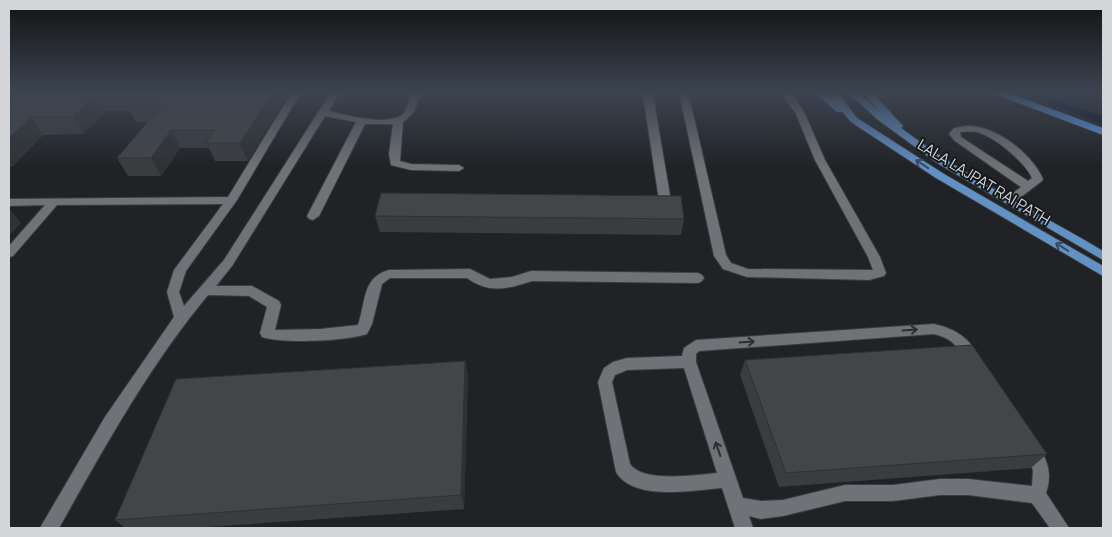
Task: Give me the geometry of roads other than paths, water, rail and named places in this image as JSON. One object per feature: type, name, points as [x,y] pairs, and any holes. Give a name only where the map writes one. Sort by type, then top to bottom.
[{"type":"highway","points":[[1063,117],[1103,132]]},
{"type":"main road","points":[[850,117],[854,120]]},
{"type":"main road","name":"LALA LAJPAT RAI PATH","points":[[852,117],[940,176],[1103,272]]},
{"type":"main road","name":"LALA LAJPAT RAI PATH","points":[[878,117],[932,157],[1103,256]]},
{"type":"main road","points":[[889,117],[907,138]]},
{"type":"lane","points":[[181,318],[173,292],[180,270],[231,200],[282,117]]},
{"type":"lane","points":[[48,528],[111,422],[181,318],[228,263],[321,117]]},
{"type":"lane","points":[[346,117],[387,122],[398,121],[405,117]]},
{"type":"lane","points":[[652,117],[666,207]]},
{"type":"lane","points":[[689,117],[720,256],[727,266],[747,273],[880,274],[874,257],[820,158],[801,117]]},
{"type":"lane","points":[[313,216],[362,120]]},
{"type":"lane","points":[[398,121],[399,137],[393,159],[395,163],[410,167],[459,168]]},
{"type":"lane","points":[[1009,201],[1028,187],[1038,179],[1036,173],[1020,157],[987,132],[979,129],[958,130],[954,134],[972,151],[1028,187]]},
{"type":"lane","points":[[9,202],[231,200]]},
{"type":"lane","points":[[9,253],[54,202]]},
{"type":"lane","points":[[205,290],[252,291],[274,306],[267,333],[273,335],[321,334],[362,330],[376,282],[388,274],[470,273],[482,282],[490,284],[514,282],[530,276],[698,278]]},
{"type":"lane","points":[[744,528],[689,362],[689,352],[696,346],[934,329],[950,332],[963,342],[983,374]]},
{"type":"lane","points":[[689,362],[628,364],[613,367],[609,371],[605,382],[622,467],[627,476],[638,481],[653,484],[729,480]]},
{"type":"lane","points":[[1024,438],[1040,463],[1043,480],[1037,495]]},
{"type":"lane","points":[[737,506],[761,510],[783,508],[844,493],[893,493],[940,487],[968,487],[1037,495],[1060,528]]},
{"type":"waterway","points":[[1095,117],[1103,120]]}]
